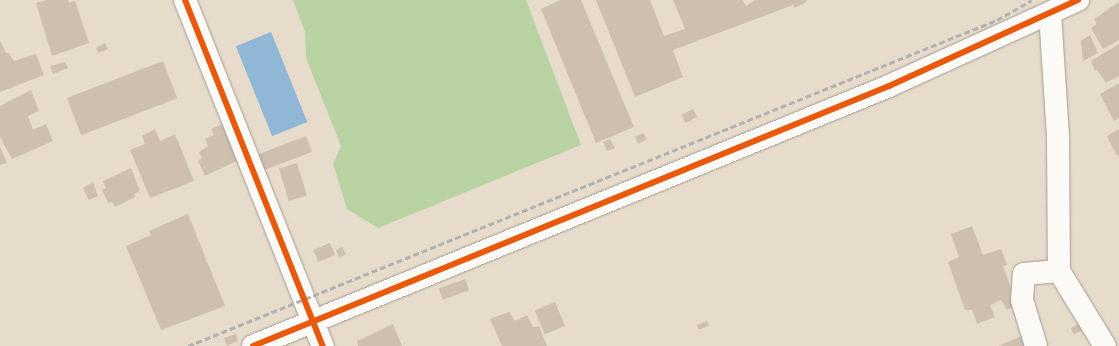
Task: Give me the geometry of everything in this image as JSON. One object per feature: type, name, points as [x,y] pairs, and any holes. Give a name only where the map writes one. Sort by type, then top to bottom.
[{"type":"street","points":[[185,0],[314,322],[322,346]]},
{"type":"street","points":[[253,346],[889,86],[1078,0]]},
{"type":"street","points":[[1050,14],[1058,137],[1059,272],[1105,346]]},
{"type":"street","points":[[1036,346],[1022,300],[1024,274],[1059,272]]},
{"type":"green space","points":[[293,0],[526,0],[581,145],[378,228],[347,209],[333,164],[341,146],[306,58],[305,32]]},
{"type":"water","points":[[271,32],[307,122],[272,136],[236,46]]},
{"type":"building","points":[[47,0],[68,0],[69,3],[75,1],[89,43],[52,56],[36,3]]},
{"type":"building","points":[[560,0],[581,0],[634,127],[596,143],[541,9]]},
{"type":"building","points":[[596,0],[650,0],[664,36],[685,29],[673,0],[743,0],[746,6],[755,0],[806,0],[807,2],[795,8],[793,5],[673,50],[683,77],[635,97]]},
{"type":"building","points":[[1119,2],[1119,40],[1103,49],[1091,28],[1097,24],[1094,19]]},
{"type":"building","points":[[1090,35],[1098,53],[1083,61],[1081,41]]},
{"type":"building","points":[[0,40],[6,53],[9,53],[14,61],[36,54],[44,75],[0,92]]},
{"type":"building","points":[[105,43],[108,49],[98,53],[96,48]]},
{"type":"building","points":[[1119,44],[1119,76],[1106,83],[1097,70],[1095,71],[1091,61]]},
{"type":"building","points":[[163,61],[177,98],[81,135],[67,98]]},
{"type":"building","points":[[65,62],[68,68],[53,74],[50,66]]},
{"type":"building","points":[[1119,83],[1119,118],[1114,121],[1100,94]]},
{"type":"building","points":[[31,90],[39,111],[28,116],[33,130],[46,124],[53,141],[12,159],[0,137],[0,106]]},
{"type":"building","points":[[693,109],[697,117],[686,123],[681,115]]},
{"type":"building","points":[[222,124],[239,160],[205,176],[198,161],[202,158],[199,152],[208,146],[205,139],[214,135],[211,129]]},
{"type":"building","points":[[155,129],[160,141],[175,134],[194,181],[150,198],[130,150],[145,144],[142,136]]},
{"type":"building","points":[[1119,129],[1119,155],[1117,156],[1107,136]]},
{"type":"building","points":[[643,133],[647,139],[638,144],[635,137]]},
{"type":"building","points":[[306,136],[312,152],[264,171],[257,155]]},
{"type":"building","points":[[610,139],[615,148],[607,151],[603,142]]},
{"type":"building","points":[[0,147],[7,163],[0,165]]},
{"type":"building","points":[[297,163],[307,196],[289,201],[279,169]]},
{"type":"building","points":[[131,168],[140,191],[134,194],[135,197],[115,207],[112,202],[108,203],[102,190],[106,188],[103,181]]},
{"type":"building","points":[[93,182],[98,196],[89,200],[83,188]]},
{"type":"building","points":[[188,214],[225,306],[161,330],[126,246],[151,235],[149,231]]},
{"type":"building","points":[[972,226],[983,255],[1001,249],[1007,265],[1003,266],[1017,305],[1007,310],[1001,300],[990,305],[995,317],[977,324],[972,310],[965,310],[948,262],[959,257],[951,234]]},
{"type":"building","points":[[330,243],[335,255],[319,262],[313,250]]},
{"type":"building","points":[[342,247],[346,254],[339,258],[336,250]]},
{"type":"building","points":[[465,279],[469,290],[443,300],[439,289]]},
{"type":"building","points":[[555,302],[565,326],[545,335],[535,311]]},
{"type":"building","points":[[509,312],[515,321],[527,315],[533,327],[539,326],[547,346],[502,346],[490,319]]},
{"type":"building","points":[[707,321],[709,326],[699,330],[697,325]]},
{"type":"building","points":[[1085,321],[1088,327],[1074,335],[1071,328]]},
{"type":"building","points":[[393,324],[402,346],[358,346],[357,341]]},
{"type":"building","points":[[1028,333],[1032,346],[999,346]]},
{"type":"building","points":[[236,334],[238,341],[227,346],[224,338]]},
{"type":"railway","points":[[188,346],[997,20],[1032,0]]},
{"type":"cycle path","points":[[185,0],[323,346]]},
{"type":"cycle path","points":[[253,346],[889,86],[1078,0]]}]
